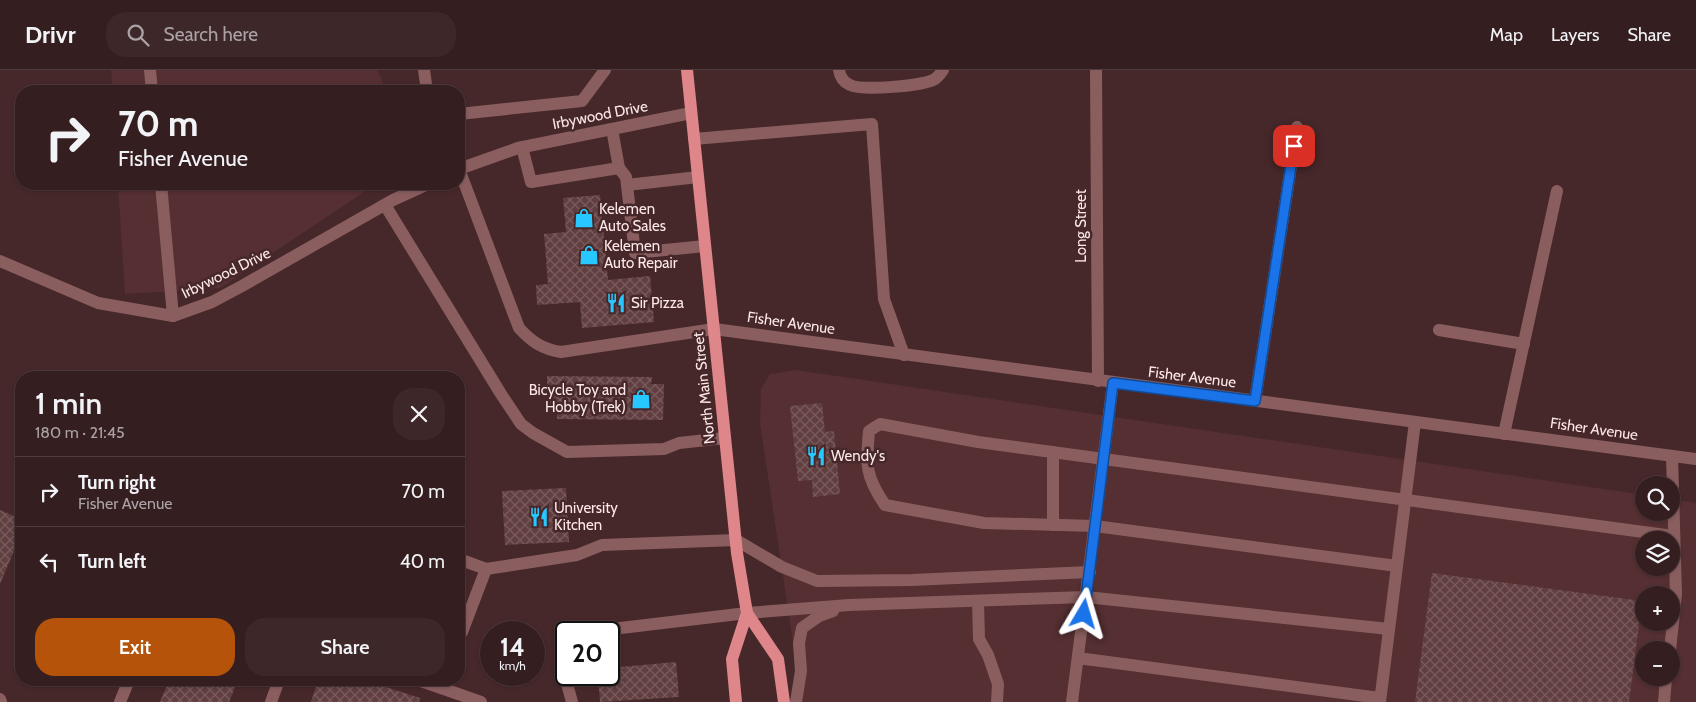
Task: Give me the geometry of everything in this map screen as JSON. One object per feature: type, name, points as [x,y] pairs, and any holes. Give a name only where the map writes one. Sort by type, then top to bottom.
[{"type":"main road","name":"North Main Street","points":[[687,70],[736,540],[747,614],[778,659],[784,702]]},
{"type":"main road","name":"North Main Street","points":[[736,702],[732,659],[747,614]]},
{"type":"street","points":[[150,70],[151,85]]},
{"type":"street","points":[[424,70],[426,85]]},
{"type":"street","points":[[465,113],[582,100],[605,70]]},
{"type":"street","points":[[839,70],[840,76],[848,84],[860,88],[920,83],[935,79],[943,70]]},
{"type":"street","name":"Long Street","points":[[1096,70],[1098,381]]},
{"type":"street","name":"Irbywood Drive","points":[[465,167],[522,147],[691,113]]},
{"type":"street","points":[[694,140],[872,124],[884,299],[904,355]]},
{"type":"street","points":[[1255,401],[1297,127]]},
{"type":"street","points":[[612,129],[619,168],[626,177],[634,253],[705,246]]},
{"type":"street","points":[[522,147],[532,182],[619,168]]},
{"type":"street","points":[[627,185],[698,177]]},
{"type":"street","name":"Fisher Avenue","points":[[465,185],[519,328],[531,340],[545,349],[561,352],[714,330],[1696,459]]},
{"type":"street","points":[[162,190],[173,316]]},
{"type":"street","name":"Irbywood Drive","points":[[0,261],[98,303],[173,316],[212,302],[385,205],[416,190]]},
{"type":"street","points":[[1504,434],[1557,191]]},
{"type":"street","points":[[385,205],[501,394],[521,424],[533,433],[567,452],[664,449],[679,443],[725,438]]},
{"type":"street","points":[[1439,330],[1524,344]]},
{"type":"street","points":[[1072,702],[1113,383]]},
{"type":"street","points":[[1078,658],[1380,700],[1415,422]]},
{"type":"street","points":[[1397,566],[1095,526],[984,523],[885,506],[872,486],[866,463],[869,431],[880,424],[978,442],[1637,531]]},
{"type":"street","points":[[1053,452],[1053,525]]},
{"type":"street","points":[[1672,456],[1673,531]]},
{"type":"street","points":[[465,561],[486,570],[577,555],[602,545],[736,540],[782,566],[817,581],[922,580],[1090,572]]},
{"type":"street","points":[[465,624],[486,570]]},
{"type":"street","points":[[1671,641],[1676,594],[1675,576]]},
{"type":"street","points":[[620,628],[747,614],[849,606],[1086,597],[1389,629]]},
{"type":"street","points":[[978,601],[979,639],[988,655],[998,684],[997,702]]},
{"type":"street","points":[[796,702],[801,671],[799,643],[802,628],[819,616],[849,606]]},
{"type":"street","points":[[120,702],[127,686]]},
{"type":"street","points":[[271,702],[277,686]]},
{"type":"street","points":[[435,686],[481,702]]},
{"type":"street","points":[[568,686],[572,702]]},
{"type":"street","points":[[1664,702],[1665,686]]},
{"type":"shaded area","points":[[111,70],[377,70],[384,85],[112,85]]},
{"type":"shaded area","points":[[118,190],[367,190],[220,288],[125,294]]},
{"type":"shaded area","points":[[796,370],[1635,494],[1635,521],[1680,521],[1680,500],[1696,503],[1696,702],[802,702],[760,423],[761,389],[770,374]]},
{"type":"building","points":[[600,195],[608,280],[650,276],[654,322],[582,328],[580,302],[537,305],[536,285],[548,284],[544,234],[566,232],[563,198]]},
{"type":"building","points":[[547,376],[652,377],[651,384],[664,384],[663,420],[557,419],[557,406],[547,406]]},
{"type":"building","name":"Wendy's","points":[[822,403],[825,432],[834,431],[840,494],[813,497],[812,480],[798,481],[790,406]]},
{"type":"building","points":[[566,488],[569,542],[505,545],[502,491]]},
{"type":"building","points":[[0,510],[15,516],[15,548],[0,584]]},
{"type":"building","points":[[1432,573],[1635,600],[1635,631],[1638,631],[1637,641],[1635,641],[1629,702],[1415,702]]},
{"type":"building","points":[[676,662],[679,697],[600,702],[599,686],[620,686],[620,667]]},
{"type":"building","points":[[167,686],[236,686],[229,702],[160,702]]},
{"type":"building","points":[[316,686],[383,686],[420,698],[419,702],[311,702]]},
{"type":"place","name":"Kelemen Auto Sales","points":[[584,218]]},
{"type":"place","name":"Kelemen Auto Repair","points":[[589,255]]},
{"type":"place","name":"Sir Pizza","points":[[616,303]]},
{"type":"place","name":"Bicycle Toy and Hobby (Trek)","points":[[641,399]]},
{"type":"place","name":"Wendy's","points":[[816,456]]},
{"type":"place","name":"University Kitchen","points":[[539,517]]},
{"type":"route","points":[[1084,614],[1113,383],[1255,401],[1294,146]]}]
